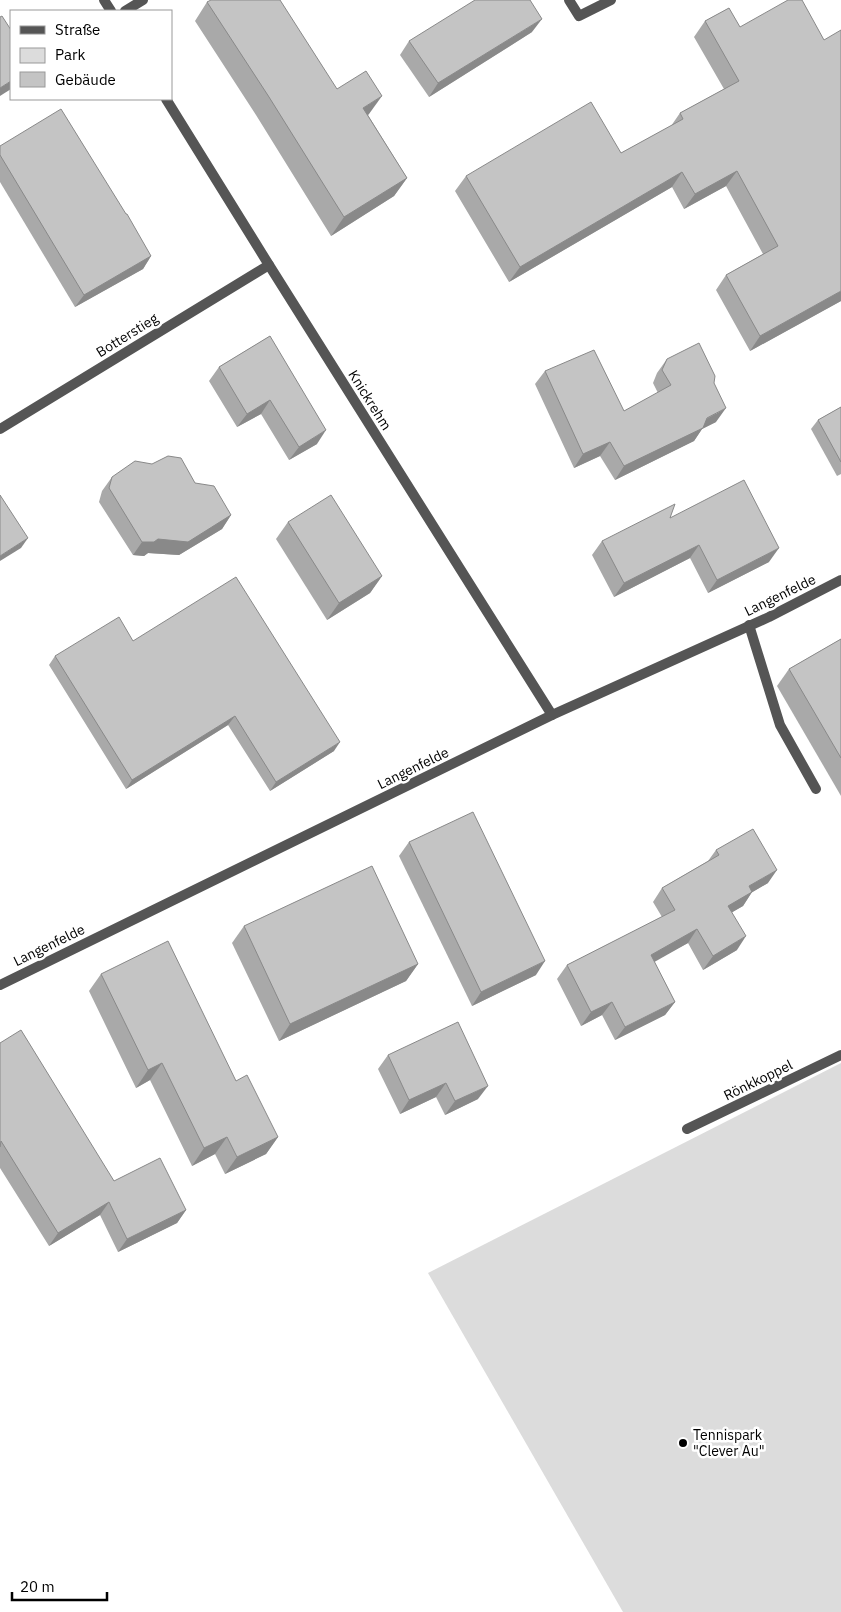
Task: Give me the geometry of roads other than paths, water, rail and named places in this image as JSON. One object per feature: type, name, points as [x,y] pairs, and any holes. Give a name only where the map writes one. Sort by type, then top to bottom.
[{"type":"street","points":[[127,10],[143,0]]},
{"type":"street","points":[[569,0],[579,16],[611,0]]},
{"type":"street","name":"Knickrehm","points":[[167,100],[268,265],[552,715]]},
{"type":"street","name":"Botterstieg","points":[[0,430],[268,265]]},
{"type":"street","name":"Langenfelde","points":[[0,985],[552,715],[749,625],[841,580]]},
{"type":"street","points":[[749,625],[780,724],[816,789]]},
{"type":"street","name":"Rönkkoppel","points":[[687,1130],[841,1055]]},
{"type":"place","name":"Tennispark \"Clever Au\"","points":[[683,1443]]}]
